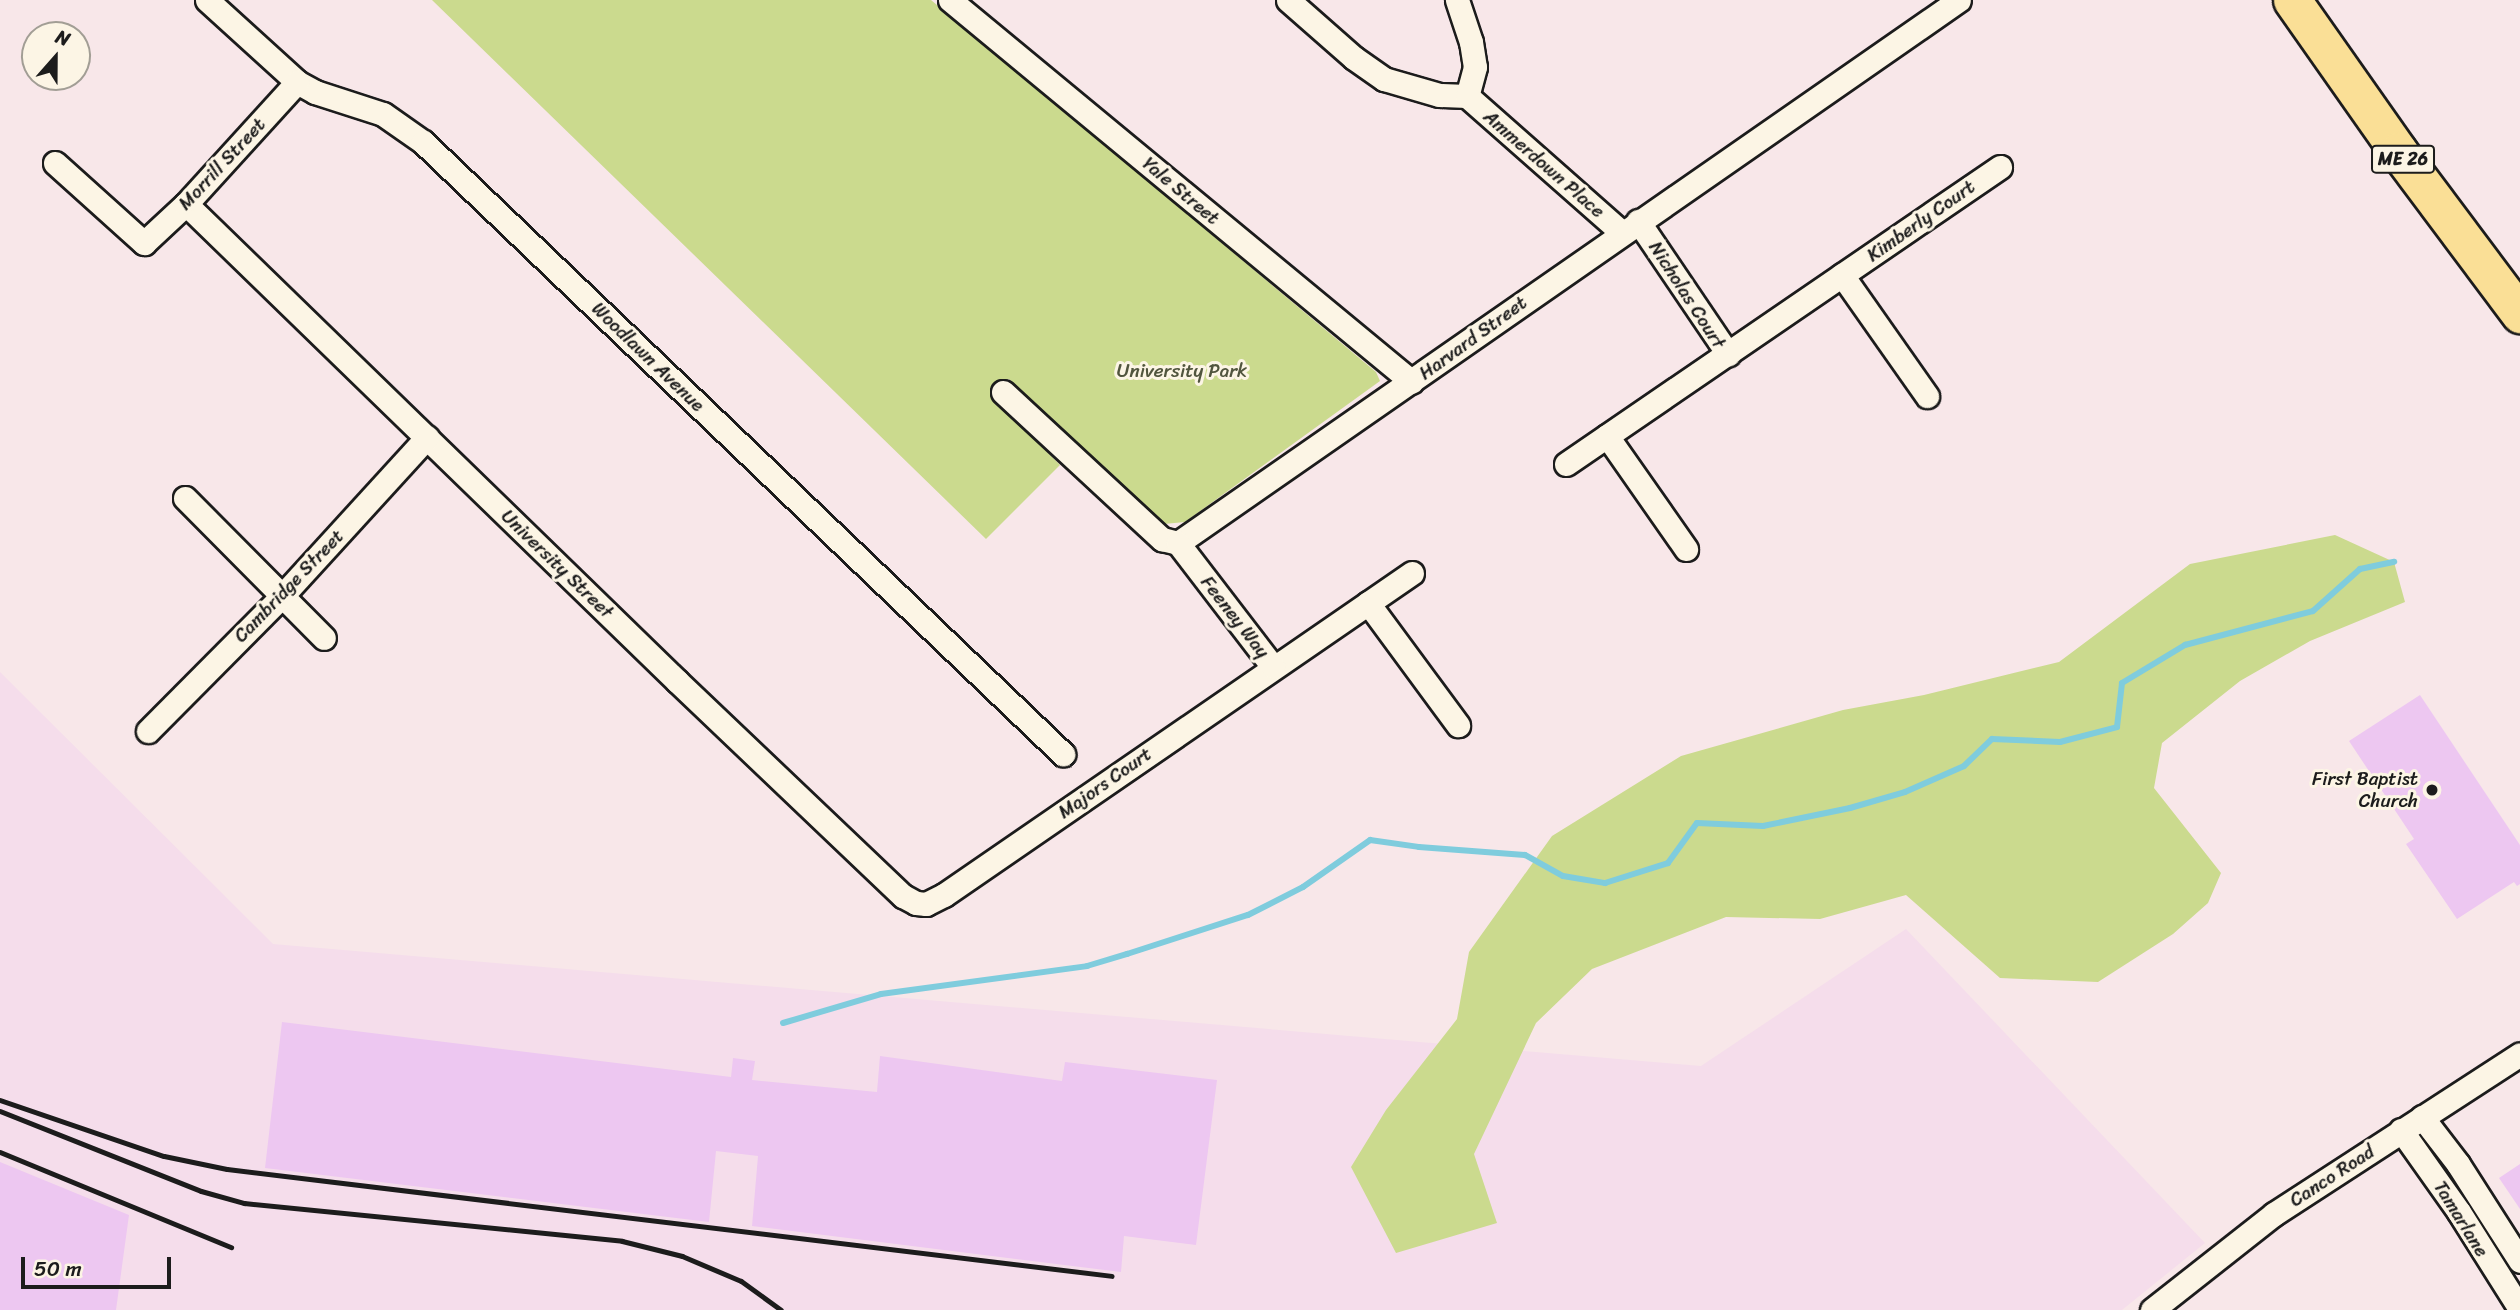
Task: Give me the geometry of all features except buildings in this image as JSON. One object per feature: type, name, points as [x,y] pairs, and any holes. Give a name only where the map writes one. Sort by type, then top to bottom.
[{"type":"main road","name":"ME 26","points":[[2292,0],[2398,151],[2520,314]]},
{"type":"street","name":"Woodlawn Avenue","points":[[207,0],[297,82],[315,92],[383,114],[422,142],[1063,754]]},
{"type":"street","name":"Yale Street","points":[[950,0],[1412,382]]},
{"type":"street","name":"Ammerdown Place","points":[[1288,0],[1384,79],[1439,95],[1467,96],[1630,227]]},
{"type":"street","name":"Ammerdown Place","points":[[1457,0],[1471,42],[1475,67],[1467,96]]},
{"type":"street","name":"Harvard Street","points":[[1178,542],[1959,0]]},
{"type":"street","name":"Morrill Street","points":[[55,163],[144,243],[186,204],[297,82]]},
{"type":"street","name":"Kimberly Court","points":[[1728,354],[2000,167]]},
{"type":"street","name":"University Street","points":[[186,204],[903,895],[916,903],[926,904],[937,900]]},
{"type":"street","name":"Nicholas Court","points":[[1566,464],[1728,354],[1630,227]]},
{"type":"street","points":[[1842,275],[1927,396]]},
{"type":"street","points":[[1003,392],[1162,539],[1178,542]]},
{"type":"street","points":[[1607,436],[1686,549]]},
{"type":"street","name":"Cambridge Street","points":[[148,731],[282,596],[427,437]]},
{"type":"street","points":[[185,498],[324,638]]},
{"type":"street","name":"Feeney Way","points":[[1178,542],[1273,667],[1412,573]]},
{"type":"street","points":[[1368,603],[1458,726]]},
{"type":"street","name":"Majors Court","points":[[937,900],[1273,667]]},
{"type":"street","name":"Canco Road","points":[[2152,1310],[2274,1214],[2520,1054]]},
{"type":"street","name":"Tamarlane","points":[[2422,1117],[2458,1164],[2520,1261]]},
{"type":"street","name":"Tamarlane","points":[[2400,1130],[2459,1212],[2520,1309]]},
{"type":"shaded area","points":[[0,672],[273,944],[1701,1066],[1906,929],[2205,1243],[2122,1310],[0,1310]]},
{"type":"green space","name":"University Park","points":[[432,0],[931,0],[1376,372],[1380,381],[1185,522],[1164,524],[1009,379],[990,394],[1060,465],[986,539]]},
{"type":"green space","points":[[2335,535],[2394,562],[2405,602],[2310,641],[2240,681],[2162,743],[2154,788],[2221,873],[2208,903],[2173,934],[2098,982],[2000,978],[1906,895],[1820,919],[1726,917],[1592,969],[1536,1023],[1474,1154],[1497,1223],[1396,1253],[1351,1167],[1386,1110],[1457,1019],[1469,952],[1552,836],[1681,756],[1843,710],[1924,695],[2059,662],[2190,564]]},
{"type":"waterway","points":[[783,1023],[881,994],[1087,966],[1127,954],[1248,915],[1303,887],[1370,840],[1419,847],[1525,855],[1563,876],[1605,883],[1668,863],[1697,823],[1763,826],[1850,808],[1905,792],[1964,766],[1992,739],[2060,742],[2117,727],[2122,683],[2185,645],[2313,611],[2360,569],[2394,562]]},
{"type":"railway","points":[[0,1100],[164,1156],[227,1169],[1112,1276]]},
{"type":"railway","points":[[0,1111],[201,1191],[244,1203],[622,1241],[682,1256],[741,1281],[781,1310]]},
{"type":"railway","points":[[0,1152],[231,1247]]},
{"type":"place","name":"First Baptist Church","points":[[2432,790]]}]
